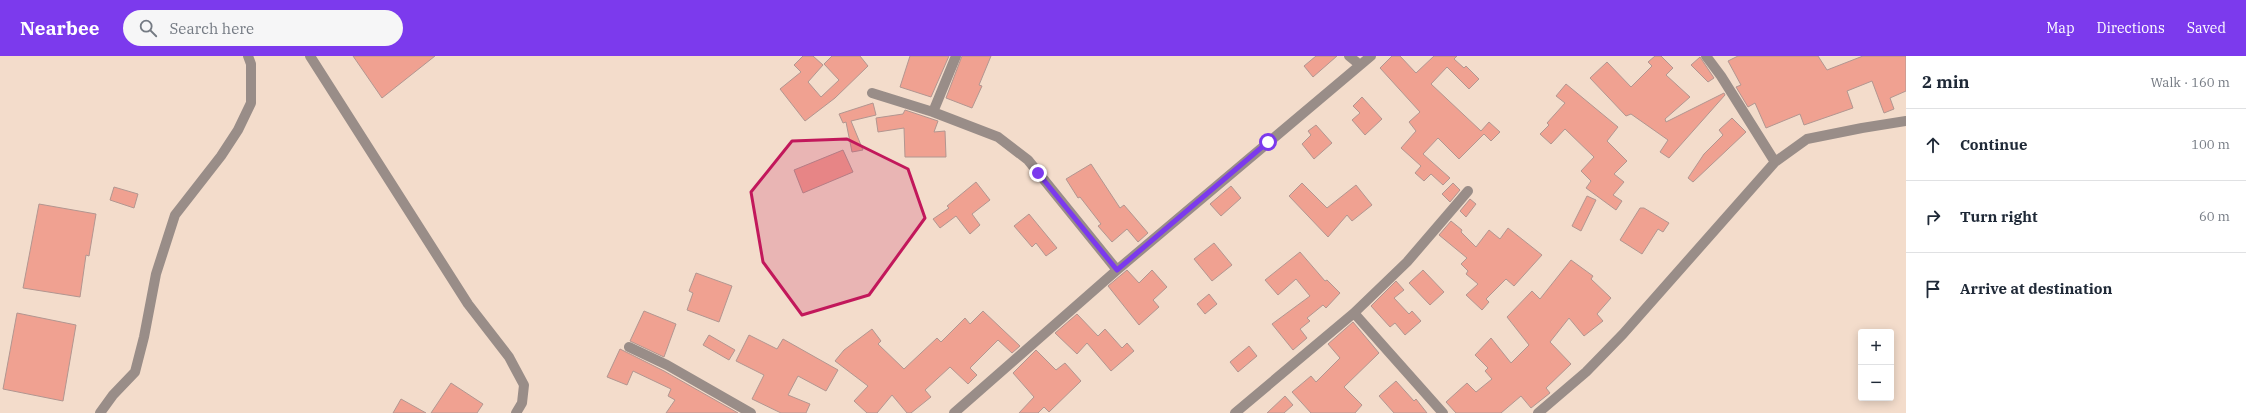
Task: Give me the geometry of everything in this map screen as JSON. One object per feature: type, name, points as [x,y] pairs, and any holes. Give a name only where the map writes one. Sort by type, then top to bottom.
[{"type":"street","points":[[100,413],[113,395],[135,372],[144,337],[156,274],[175,215],[221,156],[238,130],[251,103],[251,64],[248,56]]},
{"type":"street","points":[[310,56],[468,304],[509,357],[524,385],[522,403],[516,413]]},
{"type":"street","points":[[933,112],[956,56]]},
{"type":"street","points":[[1349,56],[1360,65]]},
{"type":"street","points":[[954,413],[1117,270],[1371,56]]},
{"type":"street","points":[[1706,56],[1721,76],[1775,162]]},
{"type":"street","points":[[872,93],[933,112],[998,137],[1028,160],[1117,270]]},
{"type":"street","points":[[1538,413],[1586,372],[1623,334],[1775,162],[1807,140],[1862,128],[1906,121]]},
{"type":"street","points":[[1235,413],[1354,313],[1407,262],[1468,191]]},
{"type":"street","points":[[1354,313],[1443,413]]},
{"type":"street","points":[[629,347],[667,365],[751,413]]},
{"type":"highlighted area","points":[[847,139],[908,169],[925,218],[869,295],[802,315],[763,262],[751,192],[792,141]]},
{"type":"building","points":[[353,56],[435,56],[382,98]]},
{"type":"building","points":[[803,56],[813,56],[823,65],[808,82],[821,97],[839,80],[824,64],[832,56],[860,56],[868,66],[835,98],[805,121],[780,89],[801,72],[794,65]]},
{"type":"building","points":[[910,56],[949,56],[931,97],[900,87]]},
{"type":"building","points":[[962,56],[991,56],[979,85],[982,86],[972,108],[946,98]]},
{"type":"building","points":[[1316,56],[1337,56],[1313,77],[1304,66]]},
{"type":"building","points":[[1392,56],[1400,56],[1416,73],[1434,56],[1457,56],[1454,59],[1464,68],[1466,66],[1479,79],[1469,89],[1447,67],[1431,84],[1481,131],[1489,122],[1500,132],[1491,141],[1484,134],[1459,159],[1438,138],[1423,154],[1450,178],[1443,185],[1431,174],[1424,181],[1415,173],[1421,166],[1401,148],[1416,131],[1409,122],[1420,112],[1380,68]]},
{"type":"building","points":[[1655,56],[1661,56],[1673,68],[1666,75],[1690,97],[1665,119],[1666,122],[1724,93],[1725,95],[1669,158],[1660,152],[1668,140],[1631,114],[1626,116],[1590,78],[1607,62],[1631,87],[1652,66],[1648,62]]},
{"type":"building","points":[[1738,56],[1818,56],[1827,70],[1863,56],[1906,56],[1906,91],[1890,98],[1894,109],[1884,113],[1872,81],[1847,91],[1853,108],[1804,125],[1800,114],[1766,128],[1755,103],[1748,107],[1736,87],[1741,85],[1728,61]]},
{"type":"building","points":[[1700,57],[1714,78],[1708,82],[1691,65]]},
{"type":"building","points":[[1566,84],[1618,127],[1607,141],[1627,161],[1614,174],[1624,182],[1613,195],[1622,201],[1616,210],[1586,188],[1591,181],[1581,171],[1594,157],[1565,129],[1551,144],[1540,134],[1549,125],[1547,123],[1565,103],[1556,96]]},
{"type":"building","points":[[1362,97],[1382,119],[1365,135],[1352,120],[1360,113],[1353,106]]},
{"type":"building","points":[[873,103],[876,115],[851,121],[863,150],[852,152],[846,122],[843,123],[839,114]]},
{"type":"building","points":[[905,110],[938,121],[934,132],[945,131],[946,157],[905,157],[904,128],[878,132],[876,118],[903,114]]},
{"type":"building","points":[[1732,118],[1746,132],[1693,182],[1688,178],[1704,154],[1723,135],[1719,130]]},
{"type":"building","points":[[1316,125],[1332,143],[1314,159],[1302,144],[1311,135],[1308,131]]},
{"type":"building","points":[[843,150],[853,172],[803,193],[794,170]]},
{"type":"building","points":[[1091,164],[1120,208],[1124,205],[1148,233],[1138,242],[1127,229],[1112,242],[1098,226],[1101,224],[1080,197],[1078,198],[1066,179]]},
{"type":"building","points":[[976,182],[990,200],[972,214],[980,225],[970,234],[956,216],[940,228],[933,219],[949,208],[947,206]]},
{"type":"building","points":[[1302,183],[1327,208],[1356,185],[1372,205],[1352,221],[1347,215],[1328,237],[1289,196]]},
{"type":"building","points":[[1453,183],[1460,190],[1450,202],[1442,194]]},
{"type":"building","points":[[1231,186],[1241,198],[1221,216],[1210,204]]},
{"type":"building","points":[[114,187],[138,194],[134,208],[110,200]]},
{"type":"building","points":[[1587,196],[1596,200],[1581,231],[1572,226]]},
{"type":"building","points":[[1470,199],[1476,204],[1466,217],[1460,211]]},
{"type":"building","points":[[39,204],[96,214],[89,256],[86,255],[80,297],[23,288]]},
{"type":"building","points":[[1640,208],[1644,208],[1669,223],[1663,232],[1658,229],[1642,254],[1620,240]]},
{"type":"building","points":[[1029,214],[1057,248],[1046,256],[1036,243],[1032,247],[1014,226]]},
{"type":"building","points":[[1451,221],[1462,230],[1461,232],[1476,247],[1489,230],[1500,239],[1508,228],[1542,255],[1514,286],[1506,279],[1486,299],[1489,302],[1482,310],[1466,295],[1478,284],[1466,274],[1468,271],[1461,264],[1467,258],[1439,235]]},
{"type":"building","points":[[1214,243],[1232,265],[1212,281],[1194,259]]},
{"type":"building","points":[[1300,252],[1325,281],[1327,280],[1340,293],[1326,308],[1323,305],[1307,318],[1310,321],[1300,329],[1307,338],[1293,350],[1272,324],[1310,296],[1296,279],[1278,295],[1265,280]]},
{"type":"building","points":[[1571,260],[1593,276],[1591,279],[1611,298],[1597,314],[1603,321],[1584,336],[1569,318],[1550,342],[1571,364],[1546,388],[1550,393],[1531,408],[1521,396],[1501,413],[1456,413],[1446,402],[1467,383],[1476,392],[1492,379],[1485,371],[1488,368],[1475,355],[1491,338],[1511,363],[1529,345],[1507,317],[1532,291],[1540,299]]},
{"type":"building","points":[[1127,270],[1139,283],[1152,270],[1167,287],[1153,300],[1159,307],[1139,325],[1108,286]]},
{"type":"building","points":[[1423,270],[1444,292],[1430,305],[1409,283]]},
{"type":"building","points":[[696,273],[732,286],[719,322],[687,310],[693,293],[689,291]]},
{"type":"building","points":[[1396,281],[1404,290],[1394,298],[1409,314],[1412,311],[1421,321],[1405,335],[1395,323],[1390,327],[1371,306]]},
{"type":"building","points":[[1209,294],[1217,304],[1205,314],[1197,304]]},
{"type":"building","points":[[644,311],[676,324],[664,357],[630,341]]},
{"type":"building","points":[[983,311],[1020,346],[1012,353],[998,340],[970,368],[977,375],[968,384],[950,367],[925,390],[931,397],[911,413],[907,413],[892,395],[877,413],[867,413],[854,401],[868,386],[835,361],[844,350],[872,329],[881,341],[878,344],[904,369],[937,338],[941,342],[965,318],[970,324]]},
{"type":"building","points":[[17,313],[76,325],[63,401],[3,389]]},
{"type":"building","points":[[1077,314],[1098,336],[1105,329],[1122,348],[1127,343],[1134,351],[1111,371],[1087,343],[1077,354],[1055,333]]},
{"type":"building","points":[[1353,322],[1379,353],[1344,387],[1362,405],[1355,413],[1311,413],[1292,392],[1311,376],[1316,382],[1340,358],[1328,344]]},
{"type":"building","points":[[709,335],[735,350],[729,360],[703,345]]},
{"type":"building","points":[[749,335],[777,349],[783,339],[838,370],[826,391],[798,376],[788,395],[810,404],[806,413],[781,413],[752,399],[764,375],[736,361]]},
{"type":"building","points":[[1249,346],[1257,356],[1238,372],[1230,362]]},
{"type":"building","points":[[620,349],[664,371],[738,413],[666,413],[675,400],[668,396],[671,389],[633,371],[627,385],[607,377]]},
{"type":"building","points":[[1036,350],[1056,370],[1065,363],[1081,381],[1049,412],[1044,407],[1038,413],[1019,413],[1034,397],[1013,373]]},
{"type":"building","points":[[1396,381],[1414,401],[1416,399],[1427,413],[1394,413],[1379,396]]},
{"type":"building","points":[[451,383],[483,404],[477,413],[431,413]]},
{"type":"building","points":[[1285,396],[1293,405],[1284,413],[1267,413]]},
{"type":"building","points":[[401,399],[426,413],[393,413]]},
{"type":"route","points":[[1038,173],[1117,270],[1268,142]]}]
